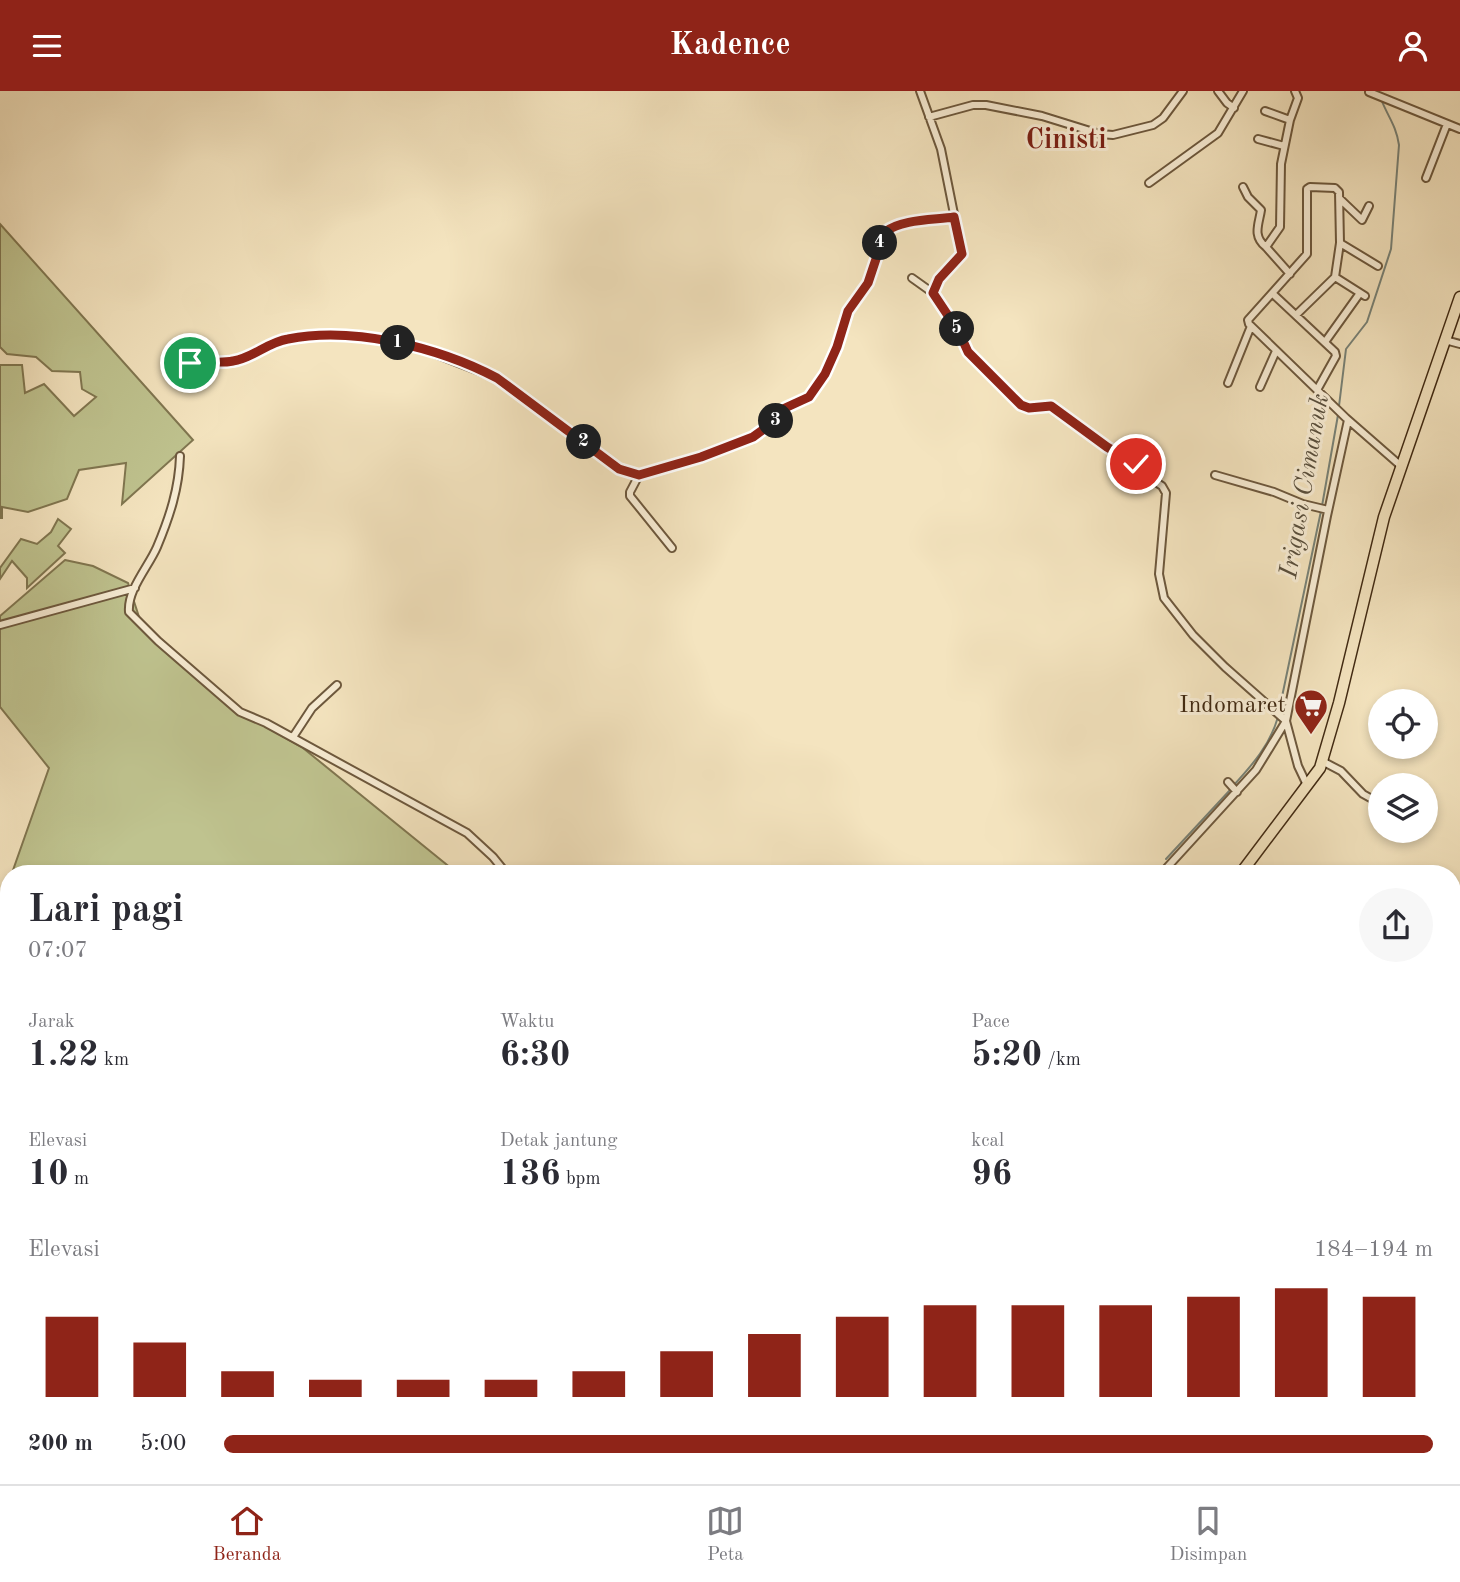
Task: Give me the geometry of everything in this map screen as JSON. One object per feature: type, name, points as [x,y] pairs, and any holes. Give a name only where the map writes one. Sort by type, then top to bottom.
[{"type":"main road","points":[[1247,865],[1317,773],[1322,761],[1339,703],[1384,517],[1460,297]]},
{"type":"street","points":[[920,91],[941,149],[962,254],[939,279],[933,293]]},
{"type":"street","points":[[929,117],[986,104],[1042,116],[1100,134],[1113,135],[1153,125],[1163,118],[1183,91]]},
{"type":"street","points":[[1218,91],[1234,108]]},
{"type":"street","points":[[1149,183],[1218,133],[1242,91]]},
{"type":"street","points":[[1266,247],[1280,227],[1281,164],[1290,120],[1298,98],[1295,91]]},
{"type":"street","points":[[1370,92],[1460,129]]},
{"type":"street","points":[[1265,111],[1290,120]]},
{"type":"street","points":[[1426,178],[1447,124]]},
{"type":"street","points":[[1258,139],[1284,146]]},
{"type":"street","points":[[1243,187],[1248,197],[1261,210],[1257,232],[1260,242],[1290,274]]},
{"type":"street","points":[[1296,315],[1335,277],[1340,243],[1339,198],[1338,189],[1335,188],[1307,189],[1307,251],[1273,294],[1248,320],[1331,404],[1401,466]]},
{"type":"street","points":[[1339,198],[1362,220],[1369,206]]},
{"type":"street","points":[[176,368],[201,361],[230,362],[286,339],[327,334],[410,344],[497,378],[619,469],[639,475],[701,457],[753,437],[779,418],[785,408],[809,397],[829,365],[848,311],[868,283],[885,232],[890,228],[912,223],[954,217]]},
{"type":"street","points":[[1340,243],[1378,266]]},
{"type":"street","points":[[1325,342],[1362,294],[1335,277]]},
{"type":"street","points":[[912,278],[933,293],[959,332],[968,352],[1021,405],[1029,408],[1051,406],[1107,447],[1134,461],[1145,475],[1165,489],[1159,574],[1164,599],[1193,635],[1225,667],[1286,720],[1298,767],[1307,785]]},
{"type":"street","points":[[1273,294],[1325,342],[1336,356],[1317,390]]},
{"type":"street","points":[[1228,383],[1251,326]]},
{"type":"street","points":[[1445,340],[1460,344]]},
{"type":"street","points":[[1261,387],[1276,351]]},
{"type":"street","points":[[1169,865],[1233,787],[1256,770],[1286,720],[1325,509],[1347,419]]},
{"type":"street","points":[[180,456],[177,493],[157,545],[135,588],[129,612],[230,705],[467,833],[500,865]]},
{"type":"street","points":[[639,475],[630,496],[672,548]]},
{"type":"street","points":[[1215,475],[1325,509]]},
{"type":"street","points":[[0,625],[135,588]]},
{"type":"street","points":[[293,737],[312,708],[337,685]]},
{"type":"street","points":[[1322,761],[1341,771],[1368,797]]},
{"type":"green space","points":[[0,224],[193,440],[122,504],[126,463],[79,470],[67,499],[28,512],[2,507],[0,518],[0,365],[22,365],[25,393],[44,384],[74,416],[96,397],[82,389],[80,372],[52,371],[36,357],[7,354],[0,347]]},
{"type":"green space","points":[[58,519],[71,529],[58,546],[65,553],[27,588],[27,578],[12,561],[0,579],[0,568],[21,539],[37,544],[51,532]]},
{"type":"green space","points":[[65,560],[93,566],[128,583],[141,623],[240,712],[303,748],[447,865],[15,865],[49,768],[0,707],[0,616]]},
{"type":"waterway","name":"Irigasi Cimanuk","points":[[1339,406],[1346,349],[1367,322],[1391,249],[1399,145],[1394,126],[1381,99]]},
{"type":"waterway","name":"Irigasi Cimanuk","points":[[1322,506],[1338,415]]},
{"type":"waterway","name":"Irigasi Cimanuk","points":[[1279,711],[1321,511]]},
{"type":"waterway","name":"Irigasi Cimanuk","points":[[1234,785],[1266,745],[1278,717]]},
{"type":"waterway","name":"Irigasi Cimanuk","points":[[1166,859],[1231,789]]},
{"type":"place","name":"Indomaret","points":[[1311,736]]},
{"type":"district","name":"Cinisti","points":[[1066,141]]},
{"type":"route","points":[[190,363],[230,362],[286,339],[327,334],[410,344],[497,378],[619,469],[639,475],[701,457],[753,437],[779,418],[785,408],[809,397],[825,374],[848,311],[874,270],[881,238],[885,232],[890,228],[912,223],[954,217],[962,254],[939,279],[933,293],[959,332],[961,342],[968,352],[978,365],[1021,405],[1029,408],[1051,406],[1107,447],[1136,464]]}]
